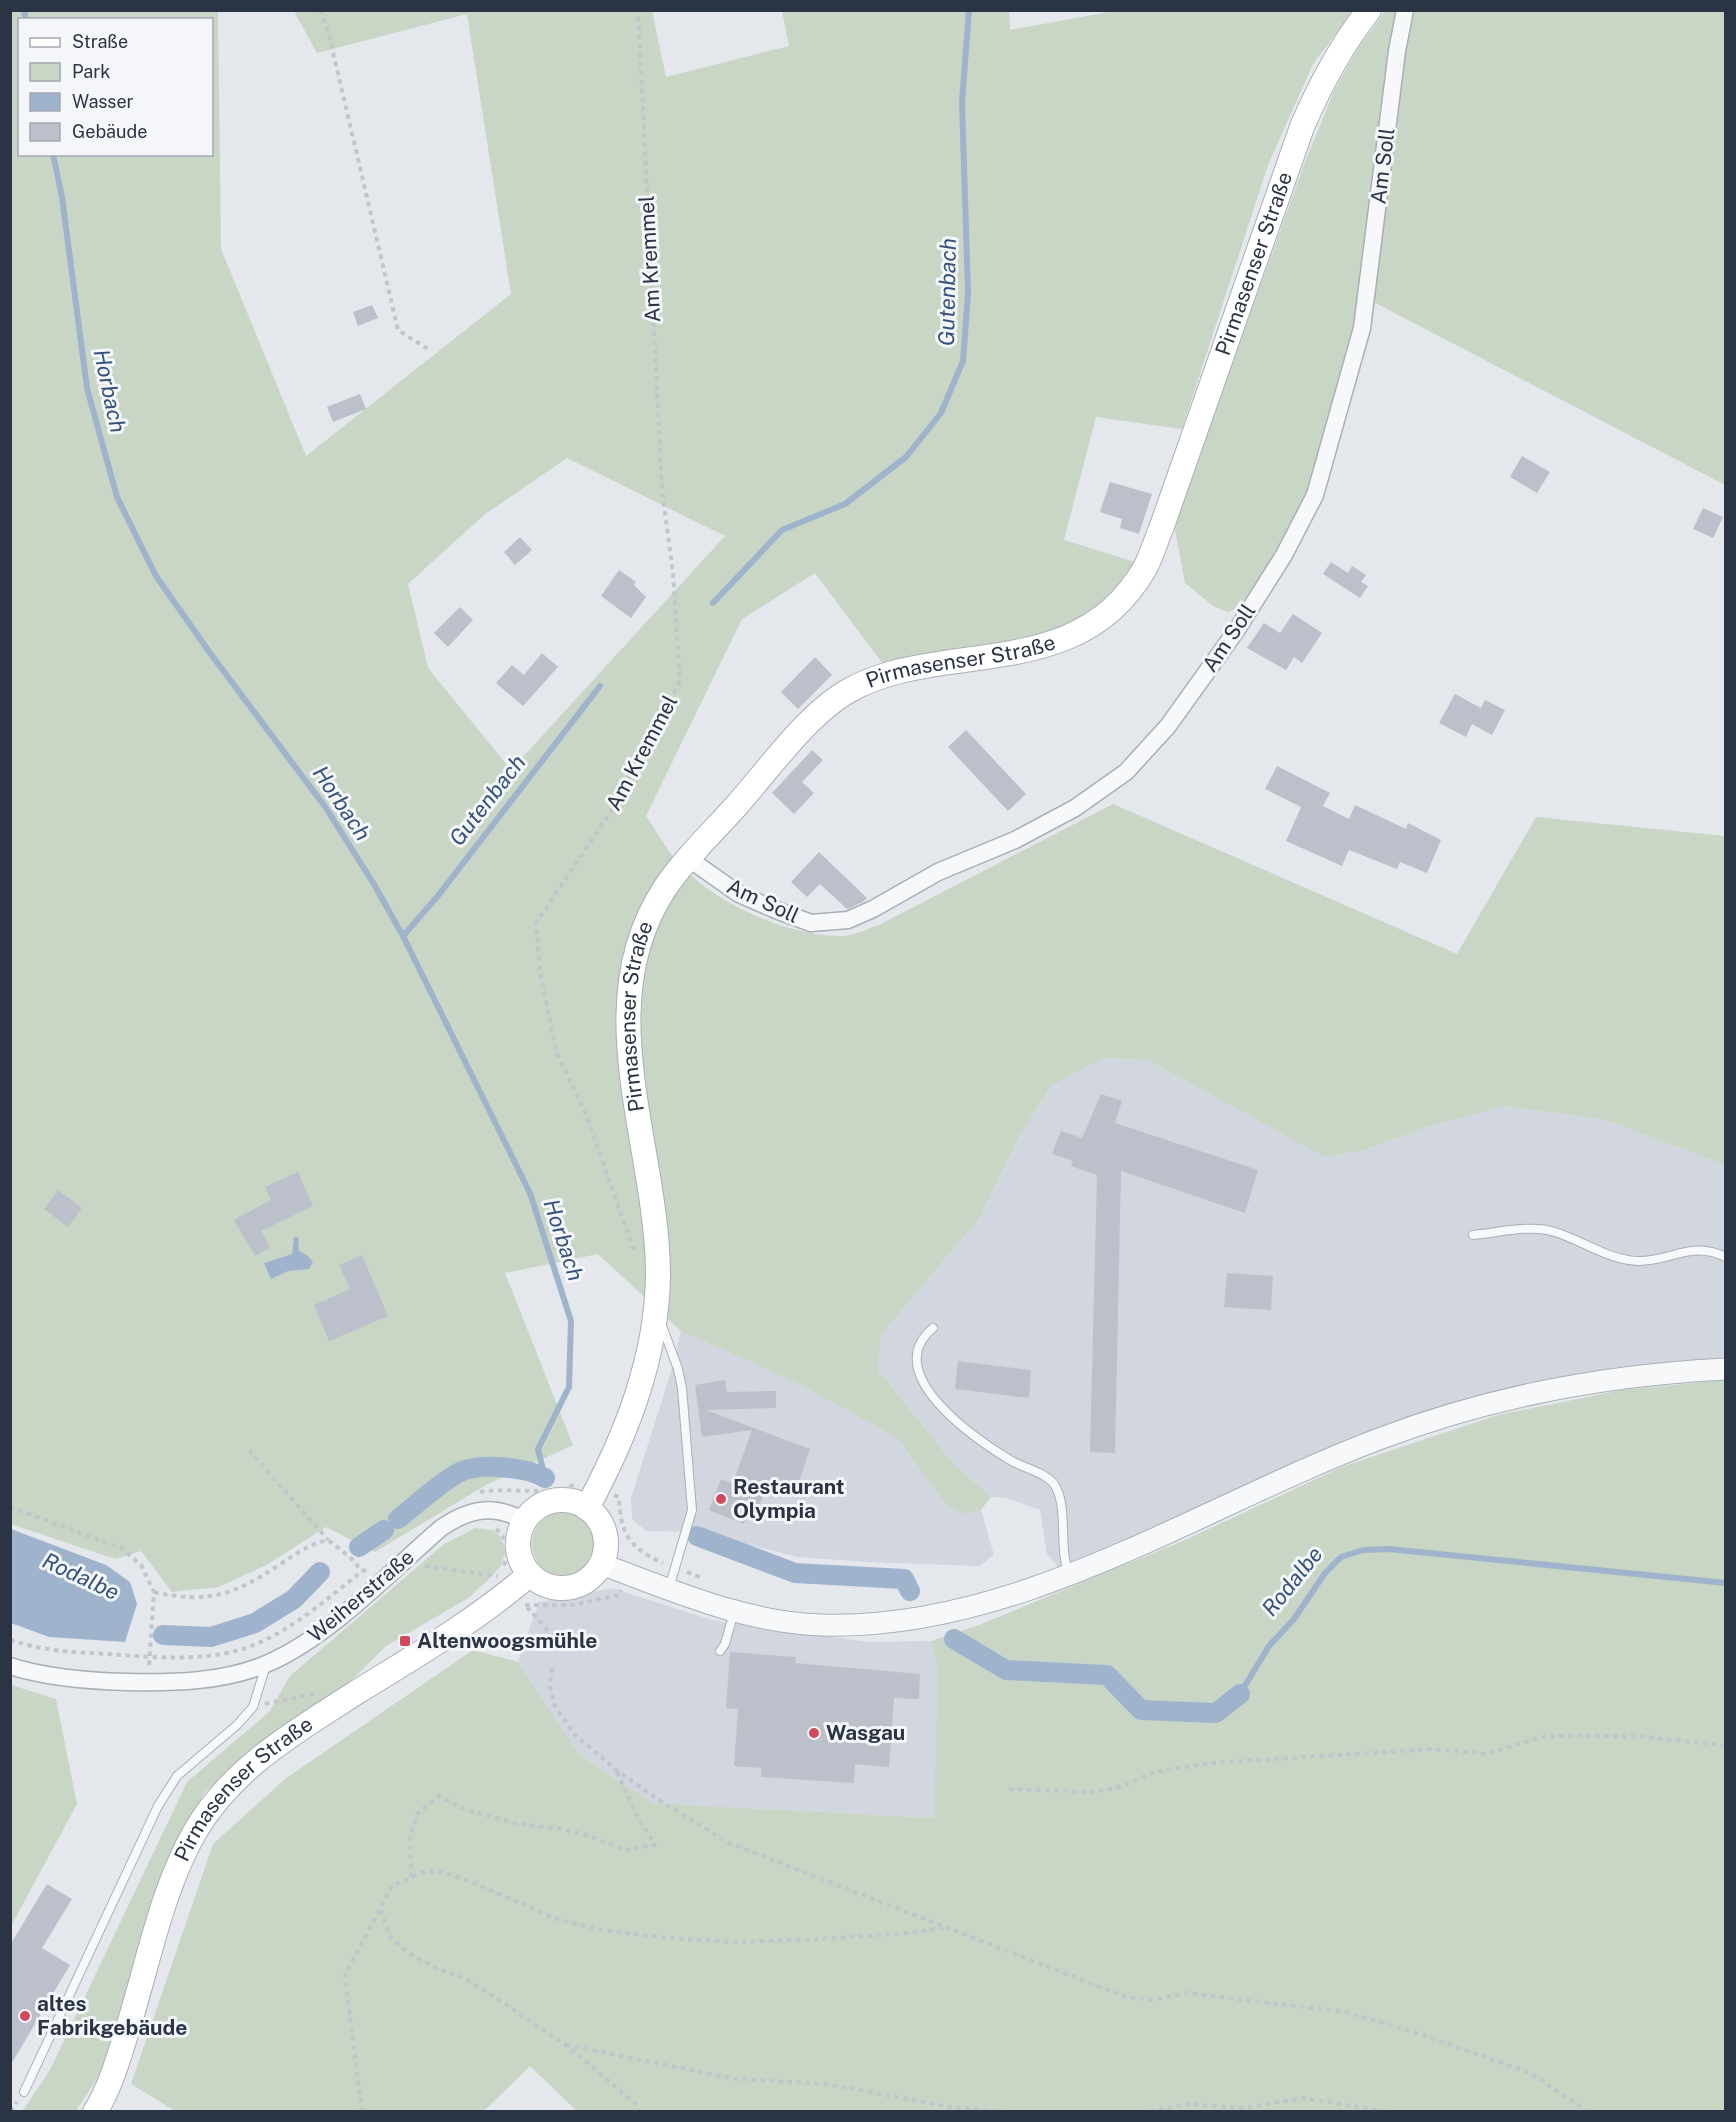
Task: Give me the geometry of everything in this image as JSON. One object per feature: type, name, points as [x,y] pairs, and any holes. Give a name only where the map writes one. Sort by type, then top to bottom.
[{"type":"main road","name":"Pirmasenser Straße","points":[[587,1508],[632,1415],[643,1379],[656,1311],[658,1272],[654,1231],[627,1015],[629,985],[642,931],[666,887],[690,859],[805,729],[848,691],[869,680],[923,666],[1047,646],[1091,627],[1113,611],[1128,593],[1146,566],[1161,526],[1302,128],[1329,68],[1347,38],[1369,10]]},
{"type":"main road","points":[[553,1502],[574,1502],[587,1508],[596,1517],[605,1540],[601,1564],[594,1574],[574,1586],[550,1586],[530,1574],[519,1554],[520,1531],[534,1510],[553,1502]]},
{"type":"main road","name":"Pirmasenser Straße","points":[[95,2112],[112,2080],[170,1888],[184,1854],[210,1808],[245,1771],[302,1727],[477,1616],[530,1574]]},
{"type":"street","name":"Am Soll","points":[[690,859],[739,894],[784,913],[811,923],[848,920],[938,872],[1015,840],[1075,807],[1126,772],[1168,726],[1236,631],[1289,546],[1315,495],[1362,327],[1396,61],[1405,10]]},
{"type":"street","points":[[601,1564],[734,1611],[805,1624],[894,1622],[991,1601],[1069,1574],[1358,1448],[1442,1417],[1541,1390],[1638,1375],[1725,1369]]},
{"type":"street","name":"Weiherstraße","points":[[10,1666],[69,1678],[149,1682],[193,1681],[245,1671],[266,1664],[296,1649],[329,1627],[372,1578],[402,1561],[459,1516],[477,1509],[509,1512],[525,1521]]},
{"type":"lane","points":[[1473,1235],[1539,1229],[1553,1231],[1627,1260],[1653,1259],[1690,1249],[1712,1250],[1725,1257]]},
{"type":"lane","name":"Pirmasenser Straße","points":[[656,1311],[678,1369],[689,1458],[690,1520],[669,1588]]},
{"type":"lane","points":[[933,1328],[921,1339],[918,1347],[917,1367],[922,1382],[959,1423],[1001,1455],[1053,1482],[1059,1497],[1063,1561],[1069,1574]]},
{"type":"lane","points":[[720,1651],[725,1644],[734,1611]]},
{"type":"lane","points":[[24,2092],[158,1806],[177,1776],[237,1725],[253,1707],[266,1664]]},
{"type":"path","points":[[320,10],[329,35],[398,330],[431,351]]},
{"type":"path","name":"Am Kremmel","points":[[636,1256],[585,1112],[556,1052],[540,971],[536,923],[612,810],[680,681],[673,573],[662,490],[638,10]]},
{"type":"path","points":[[249,1450],[328,1540],[372,1578]]},
{"type":"path","points":[[470,1494],[508,1489],[545,1491],[572,1486],[583,1479],[619,1497],[623,1530],[636,1547],[675,1568],[705,1580]]},
{"type":"path","points":[[10,1507],[121,1548],[141,1566],[153,1592],[149,1682]]},
{"type":"path","points":[[488,1526],[499,1531],[507,1542],[511,1590],[555,1640]]},
{"type":"path","points":[[153,1592],[204,1598],[240,1589],[312,1543],[328,1540]]},
{"type":"path","points":[[402,1561],[573,1605],[619,1595],[636,1547]]},
{"type":"path","points":[[362,1571],[372,1578]]},
{"type":"path","points":[[10,1640],[64,1653],[149,1658],[213,1655],[261,1641],[292,1624],[362,1571]]},
{"type":"path","points":[[552,1668],[550,1687],[555,1706],[574,1734],[615,1769],[729,1843],[1126,1996],[1152,2000],[1186,1993],[1345,2012],[1411,2031],[1530,2073],[1589,2112]]},
{"type":"path","points":[[1010,1790],[1096,1792],[1123,1786],[1155,1772],[1212,1762],[1432,1749],[1488,1754],[1540,1737],[1575,1735],[1648,1737],[1725,1746]]},
{"type":"path","points":[[411,1877],[410,1839],[417,1814],[439,1796],[466,1810],[518,1824],[556,1828],[587,1835],[625,1850],[655,1845],[637,1816],[615,1769]]},
{"type":"path","points":[[362,2112],[345,1975],[392,1887],[426,1871],[442,1872],[557,1919],[601,1930],[666,1938],[745,1942],[897,1934],[946,1928]]},
{"type":"path","points":[[381,1910],[390,1937],[410,1954],[438,1969],[466,1979],[566,2045],[635,2103],[639,2112]]},
{"type":"path","points":[[566,2045],[736,2079],[826,2084],[956,2108],[1005,2112]]},
{"type":"path","points":[[1150,2112],[1186,2104],[1244,2108],[1267,2102],[1303,2098],[1388,2112]]},
{"type":"shaded area","points":[[1103,1058],[1148,1060],[1324,1157],[1361,1151],[1430,1126],[1505,1106],[1606,1120],[1725,1165],[1725,1369],[1495,1402],[1066,1576],[1047,1554],[1040,1510],[1007,1498],[991,1497],[952,1462],[878,1370],[881,1335],[978,1220],[1020,1135],[1051,1086]]},
{"type":"shaded area","points":[[681,1331],[801,1385],[897,1438],[946,1505],[963,1514],[981,1510],[994,1555],[979,1566],[868,1562],[797,1557],[699,1532],[646,1531],[632,1519],[631,1498],[670,1375]]},
{"type":"shaded area","points":[[612,1588],[712,1620],[868,1642],[931,1641],[938,1673],[935,1818],[653,1803],[580,1755],[518,1662],[539,1602]]},
{"type":"green space","points":[[11,11],[218,11],[221,249],[306,456],[511,294],[467,14],[317,53],[294,11],[652,11],[666,77],[789,46],[782,11],[1009,11],[1010,30],[1114,11],[1353,11],[1313,64],[1268,165],[1182,429],[1096,417],[1064,540],[1135,562],[1103,603],[1072,625],[999,643],[933,652],[883,664],[815,573],[742,619],[646,816],[674,858],[689,874],[729,902],[775,923],[822,935],[844,936],[879,925],[1113,804],[1457,954],[1536,817],[1725,836],[1725,1165],[1606,1120],[1505,1106],[1430,1126],[1361,1151],[1324,1157],[1148,1060],[1103,1058],[1051,1086],[1020,1135],[978,1220],[881,1335],[878,1370],[952,1462],[991,1497],[981,1510],[963,1514],[946,1505],[897,1438],[801,1385],[681,1331],[598,1254],[505,1273],[573,1445],[486,1485],[375,1552],[326,1527],[268,1564],[219,1587],[172,1592],[141,1551],[115,1559],[11,1524]],"holes":[[[567,458],[725,536],[511,770],[428,668],[408,584],[484,515]]]},
{"type":"green space","points":[[1385,11],[1725,11],[1725,485],[1362,296],[1310,495],[1281,548],[1239,607],[1228,612],[1213,606],[1185,583],[1174,525],[1305,162],[1335,89],[1357,50]]},
{"type":"green space","points":[[1725,1380],[1725,2111],[578,2112],[530,2066],[484,2111],[175,2111],[131,2084],[213,1844],[285,1779],[473,1650],[518,1662],[580,1755],[653,1803],[934,1818],[938,1673],[931,1641],[979,1625],[1185,1540],[1344,1466],[1498,1415],[1622,1390]]},
{"type":"green space","points":[[564,1512],[582,1518],[590,1526],[596,1544],[590,1562],[582,1570],[564,1576],[546,1570],[538,1562],[532,1544],[538,1526],[546,1518]]},
{"type":"green space","points":[[475,1528],[492,1530],[499,1535],[506,1549],[501,1566],[486,1582],[467,1599],[386,1646],[355,1677],[254,1751],[205,1792],[165,1866],[108,2061],[76,2111],[22,2112],[50,2070],[187,1782],[269,1712],[290,1676],[444,1544]]},
{"type":"green space","points":[[11,1685],[56,1699],[77,1804],[11,1926]]},
{"type":"water","points":[[294,1237],[298,1237],[299,1251],[313,1262],[309,1269],[288,1271],[271,1279],[264,1263],[292,1254]]},
{"type":"water","points":[[11,1529],[106,1565],[130,1582],[137,1604],[125,1642],[49,1637],[11,1623]]},
{"type":"building","points":[[372,305],[378,318],[358,326],[353,312]]},
{"type":"building","points":[[360,394],[366,409],[333,422],[327,407]]},
{"type":"building","points":[[1522,456],[1550,472],[1537,493],[1510,477]]},
{"type":"building","points":[[1110,482],[1152,494],[1139,534],[1120,528],[1122,519],[1100,512]]},
{"type":"building","points":[[1703,508],[1723,517],[1713,538],[1693,529]]},
{"type":"building","points":[[520,537],[532,550],[515,565],[504,552]]},
{"type":"building","points":[[1331,562],[1348,573],[1352,566],[1366,575],[1361,582],[1368,586],[1360,598],[1323,574]]},
{"type":"building","points":[[619,570],[636,582],[634,585],[646,597],[631,618],[601,596]]},
{"type":"building","points":[[460,607],[473,620],[448,647],[434,633]]},
{"type":"building","points":[[1293,614],[1322,633],[1302,663],[1294,657],[1286,670],[1247,648],[1264,623],[1280,633]]},
{"type":"building","points":[[542,653],[558,667],[523,706],[496,683],[512,665],[524,675]]},
{"type":"building","points":[[815,657],[832,675],[798,709],[781,692]]},
{"type":"building","points":[[1455,694],[1481,708],[1485,700],[1505,710],[1492,735],[1472,724],[1466,737],[1439,723]]},
{"type":"building","points":[[966,730],[1026,794],[1008,811],[948,747]]},
{"type":"building","points":[[812,750],[823,760],[802,782],[814,793],[794,814],[772,793]]},
{"type":"building","points":[[1277,766],[1330,793],[1323,806],[1349,819],[1355,805],[1406,829],[1408,823],[1441,840],[1427,873],[1400,862],[1397,869],[1349,850],[1342,866],[1286,841],[1301,807],[1265,789]]},
{"type":"building","points":[[819,852],[867,898],[863,902],[847,909],[820,884],[807,897],[791,882]]},
{"type":"building","points":[[1101,1094],[1122,1101],[1115,1123],[1258,1170],[1245,1213],[1121,1171],[1115,1453],[1090,1452],[1097,1175],[1071,1166],[1073,1161],[1052,1154],[1061,1131],[1082,1138]]},
{"type":"building","points":[[298,1172],[313,1206],[261,1231],[270,1248],[255,1256],[234,1220],[271,1200],[265,1187]]},
{"type":"building","points":[[58,1190],[82,1208],[68,1227],[44,1209]]},
{"type":"building","points":[[362,1255],[388,1316],[329,1341],[314,1305],[350,1289],[339,1265]]},
{"type":"building","points":[[1227,1273],[1273,1276],[1271,1310],[1224,1307]]},
{"type":"building","points":[[958,1361],[1031,1370],[1029,1398],[955,1389]]},
{"type":"building","points":[[725,1380],[727,1392],[776,1391],[776,1408],[706,1410],[810,1449],[794,1496],[768,1484],[757,1511],[750,1508],[744,1524],[709,1510],[721,1479],[733,1483],[752,1430],[702,1437],[695,1385]]},
{"type":"building","name":"Wasgau","points":[[730,1652],[796,1657],[795,1663],[920,1674],[919,1699],[894,1698],[889,1767],[855,1764],[854,1783],[761,1777],[761,1768],[734,1766],[738,1709],[726,1708]]},
{"type":"building","name":"altes Fabrikgebäude","points":[[47,1884],[72,1899],[42,1948],[70,1965],[10,2066],[10,1945]]},
{"type":"waterway","name":"Horbach","points":[[24,10],[26,18]]},
{"type":"waterway","name":"Gutenbach","points":[[713,603],[782,530],[845,504],[906,457],[941,413],[963,361],[968,293],[962,102],[969,10]]},
{"type":"waterway","name":"Horbach","points":[[53,156],[62,197],[87,388],[117,497],[156,576],[210,653],[326,808],[375,886],[403,936],[530,1193],[571,1321],[569,1387],[538,1449],[545,1478]]},
{"type":"waterway","name":"Gutenbach","points":[[403,936],[437,897],[600,686]]},
{"type":"waterway","name":"Rodalbe","points":[[398,1519],[442,1483],[467,1470],[502,1467],[526,1471],[545,1478]]},
{"type":"waterway","name":"Rodalbe","points":[[359,1547],[384,1530]]},
{"type":"waterway","name":"Rodalbe","points":[[697,1536],[795,1573],[904,1579],[910,1591]]},
{"type":"waterway","name":"Rodalbe","points":[[1240,1694],[1269,1646],[1294,1619],[1325,1573],[1341,1557],[1363,1550],[1389,1549],[1726,1583]]},
{"type":"waterway","name":"Rodalbe","points":[[163,1635],[211,1637],[255,1623],[294,1599],[320,1572]]},
{"type":"waterway","name":"Rodalbe","points":[[954,1639],[1006,1670],[1107,1675],[1141,1710],[1216,1713],[1240,1694]]},
{"type":"place","name":"Restaurant Olympia","points":[[721,1499]]},
{"type":"place","name":"Altenwoogsmühle","points":[[405,1641]]},
{"type":"place","name":"Wasgau","points":[[814,1733]]},
{"type":"place","name":"altes Fabrikgebäude","points":[[25,2016]]}]
